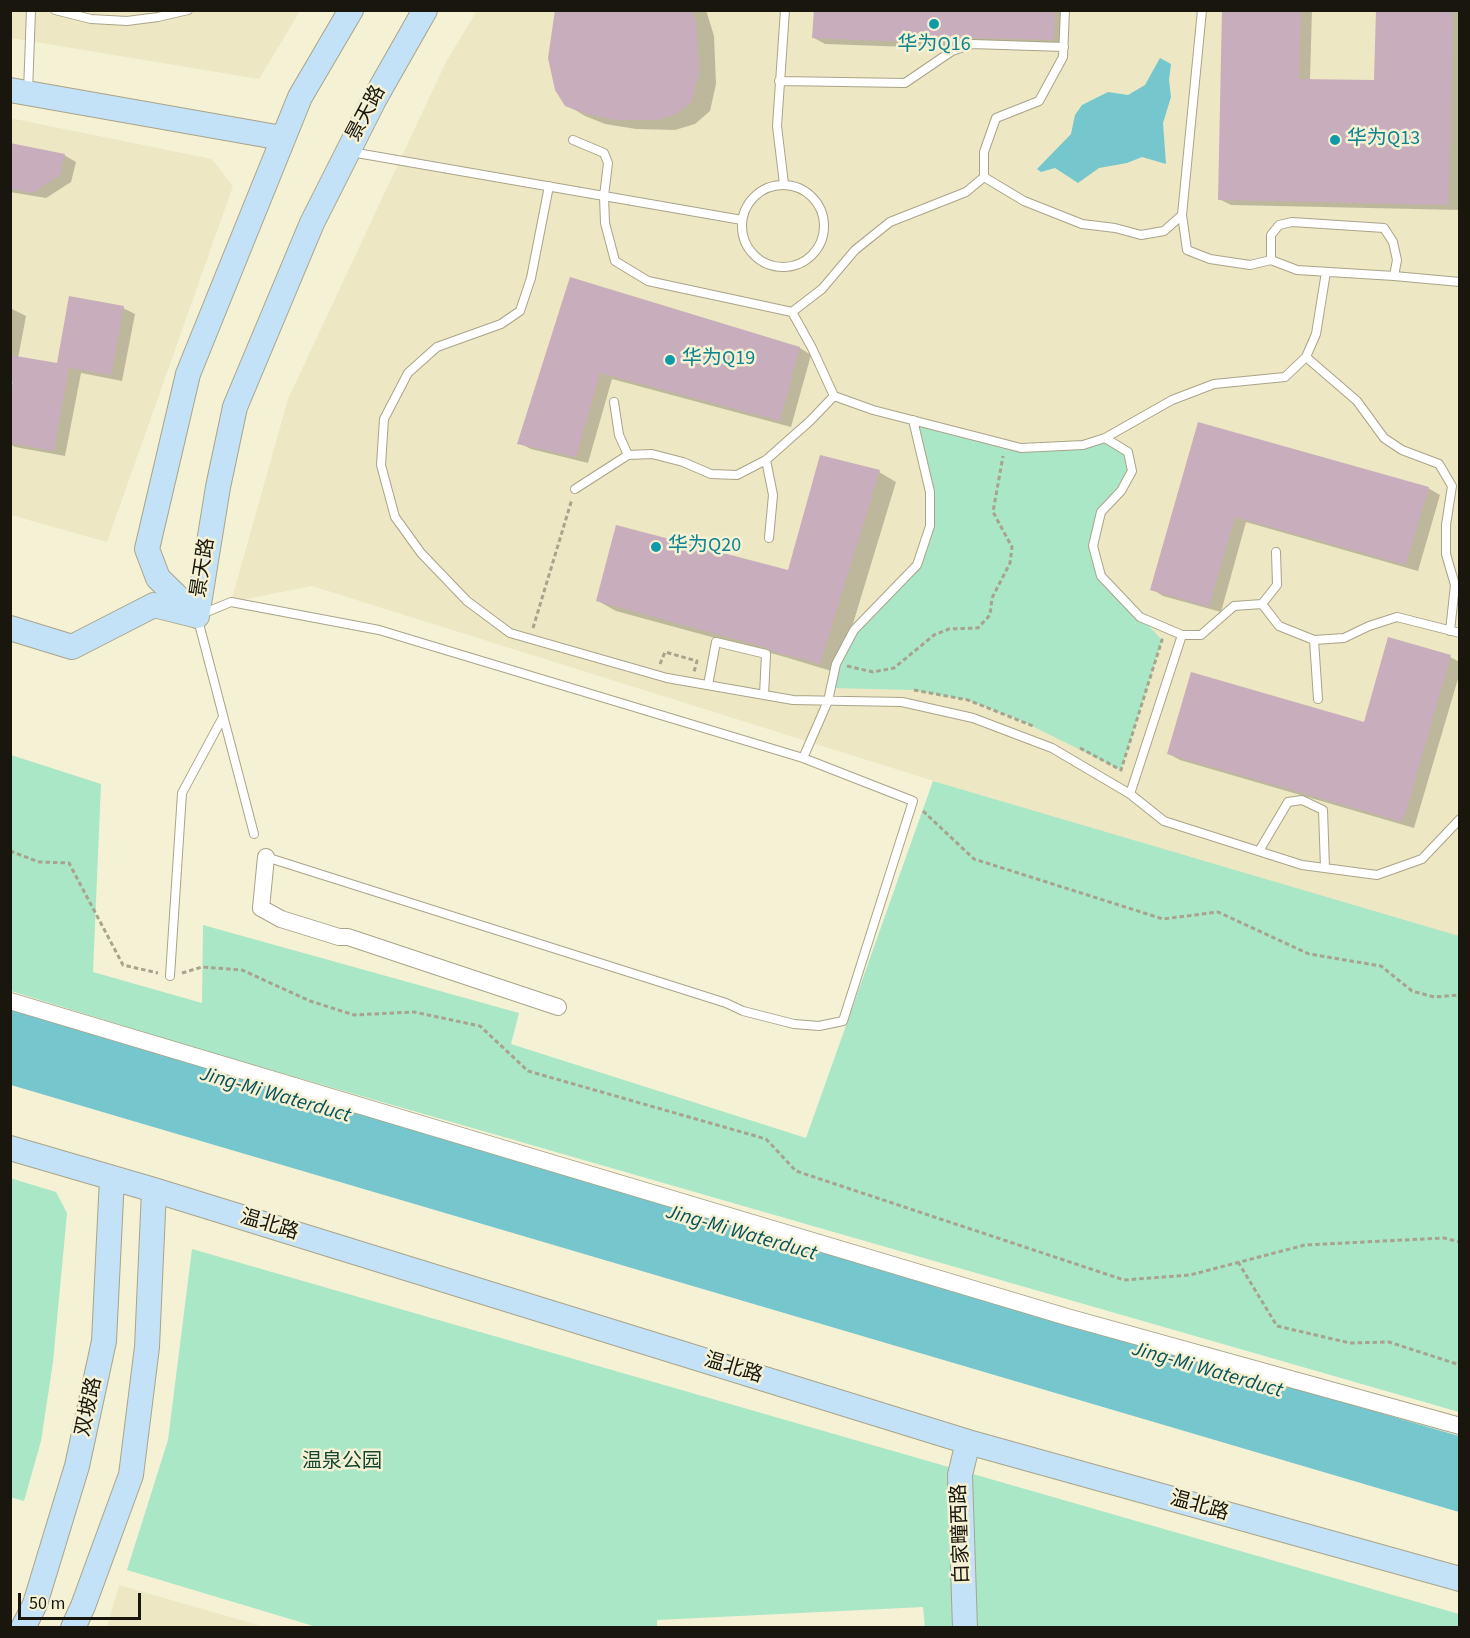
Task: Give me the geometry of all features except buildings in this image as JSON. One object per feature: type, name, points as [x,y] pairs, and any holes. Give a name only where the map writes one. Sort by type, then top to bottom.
[{"type":"main road","name":"景天路","points":[[197,616],[158,578],[147,549],[188,374],[300,97],[351,10]]},
{"type":"main road","name":"景天路","points":[[197,616],[218,487],[235,406],[312,224],[375,98],[425,10]]},
{"type":"main road","points":[[19,91],[282,138]]},
{"type":"main road","points":[[10,628],[72,647],[154,605],[197,616]]},
{"type":"main road","name":"温北路","points":[[10,1148],[154,1190],[968,1442],[1460,1579]]},
{"type":"main road","name":"双坡路","points":[[23,1628],[35,1604],[77,1466],[104,1341],[112,1178]]},
{"type":"main road","points":[[73,1628],[131,1475],[147,1347],[154,1190]]},
{"type":"main road","name":"白家疃西路","points":[[965,1628],[960,1475],[968,1442]]},
{"type":"street","points":[[266,857],[261,908],[281,919],[339,937],[348,937],[558,1007]]},
{"type":"street","points":[[10,1001],[1067,1317],[1460,1426]]},
{"type":"lane","points":[[19,91],[31,10]]},
{"type":"lane","points":[[55,10],[91,19],[127,21],[188,10]]},
{"type":"lane","points":[[784,184],[777,126],[785,10]]},
{"type":"lane","points":[[984,177],[984,152],[996,117],[1039,101],[1063,57],[1065,10]]},
{"type":"lane","points":[[1202,10],[1182,215],[1187,250],[1210,259],[1250,265],[1271,260],[1297,270],[1460,282]]},
{"type":"lane","points":[[779,81],[854,84],[905,83],[952,51],[972,44],[1064,47]]},
{"type":"lane","points":[[573,140],[604,153],[608,162],[604,196],[605,223],[615,261],[648,281],[792,312],[834,396],[873,410],[1022,448],[1083,445],[1105,438],[1172,400],[1214,384],[1285,377],[1306,357],[1316,334],[1326,272]]},
{"type":"lane","points":[[347,152],[742,220]]},
{"type":"lane","points":[[984,177],[1024,201],[1082,224],[1115,228],[1141,235],[1164,231],[1182,215]]},
{"type":"lane","points":[[792,312],[822,289],[855,249],[890,222],[966,192],[984,177]]},
{"type":"lane","points":[[784,184],[801,189],[813,198],[820,209],[824,223],[823,237],[817,249],[807,259],[795,265],[781,267],[761,261],[747,246],[742,233],[742,220],[753,197],[764,189],[784,184]]},
{"type":"lane","points":[[549,186],[531,278],[520,311],[501,324],[437,347],[408,373],[384,419],[381,465],[395,517],[421,552],[467,601],[510,633],[667,678],[764,696],[794,700],[902,702],[973,718],[1052,748],[1131,794],[1164,821],[1302,865],[1377,875],[1422,859],[1460,819]]},
{"type":"lane","points":[[1271,260],[1271,235],[1279,225],[1292,222],[1384,228],[1393,242],[1397,261],[1394,276]]},
{"type":"lane","points":[[1262,604],[1279,626],[1314,640],[1344,638],[1369,626],[1397,617],[1455,632],[1455,585],[1446,554],[1446,525],[1452,486],[1439,464],[1402,450],[1384,438],[1357,401],[1306,357]]},
{"type":"lane","points":[[575,489],[628,455],[652,454],[683,462],[711,474],[737,475],[766,460],[834,396]]},
{"type":"lane","points":[[614,402],[619,435],[628,455]]},
{"type":"lane","points":[[803,758],[828,701],[836,664],[854,630],[917,565],[930,526],[930,492],[913,420]]},
{"type":"lane","points":[[1105,438],[1128,452],[1132,471],[1121,491],[1101,512],[1093,546],[1101,576],[1140,617],[1182,635],[1201,634],[1234,606],[1262,604],[1277,585],[1276,552]]},
{"type":"lane","points":[[766,460],[773,495],[769,538]]},
{"type":"lane","points":[[254,834],[197,616],[231,602],[379,630],[803,758],[913,801],[843,1021],[819,1026],[794,1024],[743,1011],[726,1003],[266,857]]},
{"type":"lane","points":[[1131,794],[1182,635]]},
{"type":"lane","points":[[1314,640],[1318,699]]},
{"type":"lane","points":[[708,685],[716,642],[766,654],[764,696]]},
{"type":"lane","points":[[170,976],[182,793],[223,717]]},
{"type":"lane","points":[[1259,851],[1288,802],[1302,800],[1323,810],[1325,868]]},
{"type":"path","points":[[836,664],[873,672],[894,668],[934,634],[949,629],[978,628],[990,615],[992,598],[1010,564],[1012,547],[993,512],[1005,444]]},
{"type":"path","points":[[530,639],[575,489]]},
{"type":"path","points":[[1073,745],[1121,770],[1162,640],[1140,617]]},
{"type":"path","points":[[913,690],[968,700],[1042,730]]},
{"type":"path","points":[[913,801],[974,859],[1163,920],[1218,912],[1309,954],[1381,966],[1412,991],[1434,997],[1460,995]]},
{"type":"path","points":[[10,851],[39,862],[69,863],[123,965],[170,976],[202,967],[242,970],[310,1001],[354,1015],[414,1012],[480,1026],[528,1071],[766,1139],[796,1171],[1124,1280],[1190,1275],[1305,1245],[1444,1238],[1460,1242]]},
{"type":"path","points":[[1238,1262],[1277,1326],[1350,1343],[1389,1342],[1460,1365]]},
{"type":"shaded area","points":[[10,11],[300,11],[259,79],[11,38]]},
{"type":"shaded area","points":[[477,11],[1459,11],[1459,938],[953,787],[312,586],[231,602],[288,399],[446,62]]},
{"type":"shaded area","points":[[10,118],[212,159],[233,186],[107,542],[11,515]]},
{"type":"shaded area","points":[[119,1585],[265,1627],[107,1627]]},
{"type":"green space","points":[[913,420],[1021,448],[1083,445],[1105,438],[1128,452],[1132,471],[1101,512],[1093,546],[1101,576],[1162,640],[1121,770],[1022,721],[968,700],[913,690],[831,688],[836,664],[854,630],[917,565],[930,527],[930,492]]},
{"type":"green space","points":[[11,755],[101,784],[93,972],[202,1003],[203,925],[519,1013],[511,1044],[806,1138],[933,781],[1459,936],[1459,1412],[205,1051],[11,991]]},
{"type":"green space","points":[[10,1178],[56,1192],[67,1213],[53,1362],[41,1441],[24,1501],[10,1497]]},
{"type":"green space","name":"温泉公园","points":[[192,1249],[1459,1614],[1460,1627],[925,1628],[923,1607],[657,1620],[657,1628],[320,1628],[127,1570],[168,1440]]},
{"type":"water","points":[[1160,58],[1171,64],[1169,80],[1171,97],[1163,123],[1166,164],[1142,157],[1127,163],[1099,168],[1078,183],[1055,168],[1041,172],[1037,169],[1071,134],[1075,115],[1082,105],[1108,92],[1128,95],[1145,85]]},
{"type":"water","name":"Jing-Mi Waterduct","points":[[10,1005],[828,1251],[1459,1436],[1459,1512],[11,1085]]},
{"type":"place","name":"华为Q16","points":[[934,24]]},
{"type":"place","name":"华为Q13","points":[[1335,140]]},
{"type":"place","name":"华为Q19","points":[[670,360]]},
{"type":"place","name":"华为Q20","points":[[656,547]]}]
